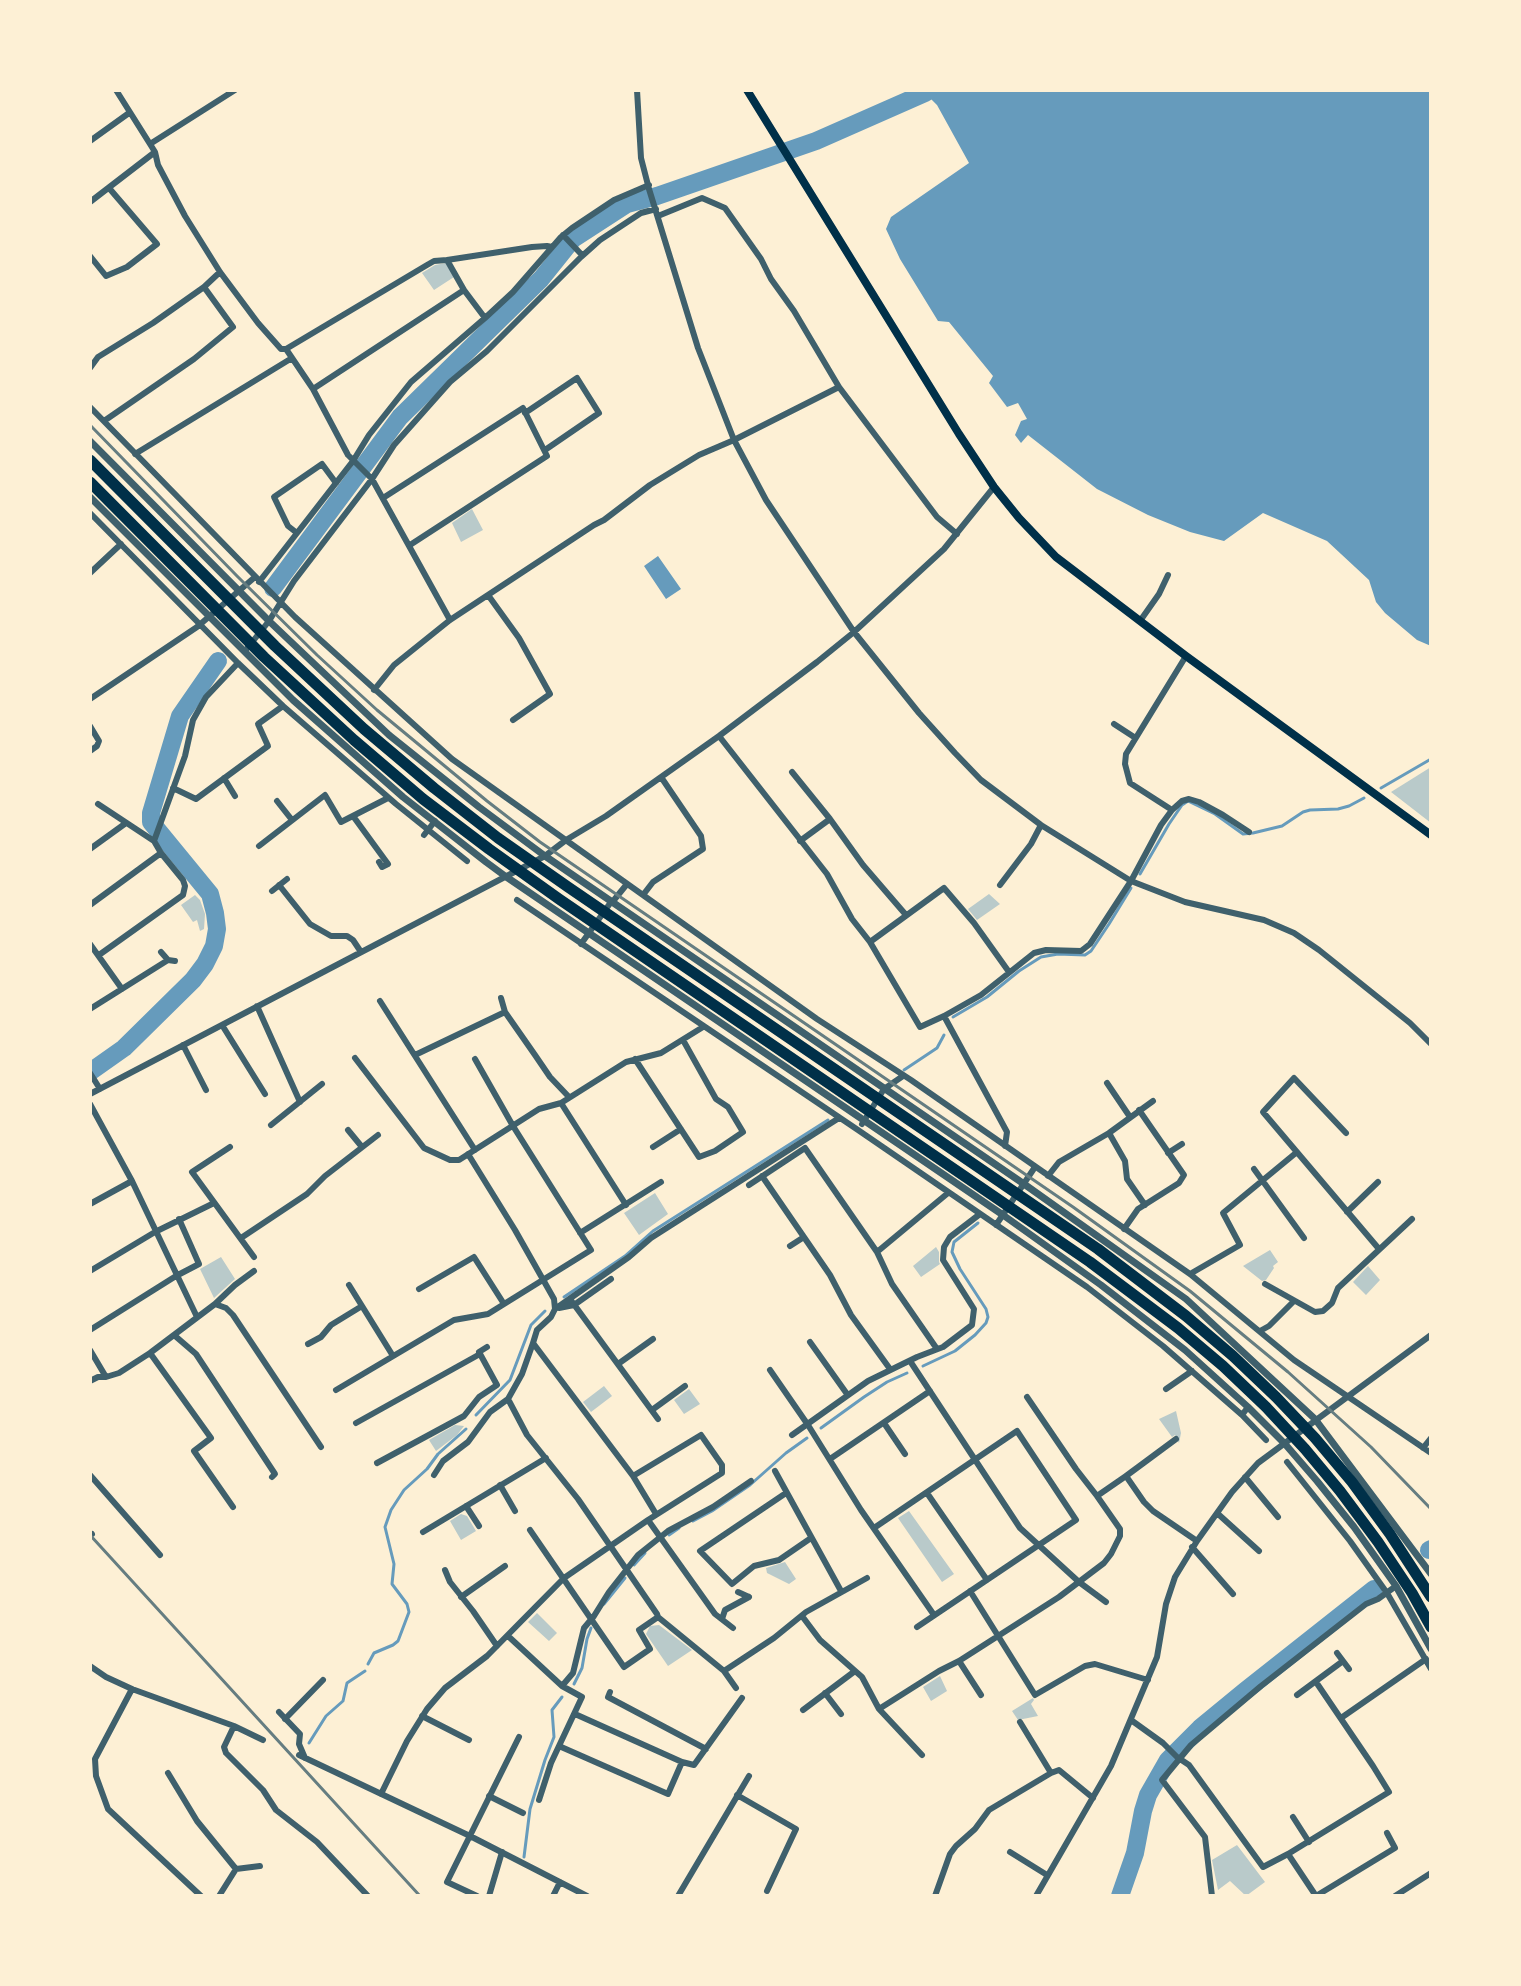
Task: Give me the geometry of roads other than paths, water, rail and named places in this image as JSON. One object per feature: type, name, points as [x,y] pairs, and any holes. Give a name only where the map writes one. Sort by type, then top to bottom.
[{"type":"highway","points":[[90,460],[275,646],[364,729],[434,788],[545,871],[1098,1249],[1210,1336],[1276,1397],[1325,1449],[1390,1534],[1431,1597]]},
{"type":"highway","points":[[90,482],[264,657],[423,799],[559,899],[1090,1262],[1167,1319],[1223,1366],[1276,1418],[1340,1491],[1378,1542],[1431,1627]]},
{"type":"main road","points":[[747,90],[959,434],[1019,518],[1056,557],[1431,835]]},
{"type":"street","points":[[116,90],[155,152],[158,165],[185,216],[220,272],[281,349],[286,349],[434,261],[552,247]]},
{"type":"street","points":[[150,144],[235,90]]},
{"type":"street","points":[[637,90],[641,158],[649,187],[698,348],[734,440],[766,500],[854,632],[919,713],[981,780],[1041,825],[1131,881],[1185,902],[1285,927],[1319,950],[1410,1023],[1431,1044]]},
{"type":"street","points":[[90,141],[129,113]]},
{"type":"street","points":[[90,202],[155,152]]},
{"type":"street","points":[[90,699],[200,624],[257,579],[354,462],[369,435],[411,382],[513,292],[563,235],[614,200],[649,187]]},
{"type":"street","points":[[90,256],[106,276],[127,267],[157,244],[109,188]]},
{"type":"street","points":[[245,651],[370,476],[450,382],[515,325],[582,255],[623,224],[641,213],[702,198],[725,208],[761,259],[839,387],[937,517],[957,534]]},
{"type":"street","points":[[563,235],[582,255]]},
{"type":"street","points":[[447,260],[485,318]]},
{"type":"street","points":[[90,368],[98,357],[153,323],[220,272]]},
{"type":"street","points":[[104,421],[194,359],[233,327],[204,287]]},
{"type":"street","points":[[313,389],[464,290]]},
{"type":"street","points":[[286,349],[313,389],[348,455],[370,476],[450,620]]},
{"type":"street","points":[[135,454],[292,358]]},
{"type":"street","points":[[525,413],[577,378],[599,413],[545,450]]},
{"type":"street","points":[[374,690],[394,665],[450,620],[604,520],[650,485],[699,455],[839,387]]},
{"type":"street","points":[[90,407],[281,603],[452,759],[817,1019],[1190,1274],[1294,1360],[1431,1453]]},
{"type":"street","points":[[383,498],[523,408],[547,456],[410,545]]},
{"type":"street","points":[[90,441],[269,621],[389,735],[479,807],[611,902],[1024,1184],[1186,1299],[1315,1419],[1428,1564],[1431,1574]]},
{"type":"street","points":[[297,533],[288,526],[274,497],[322,464],[336,483]]},
{"type":"street","points":[[90,1094],[545,856],[606,816],[719,736],[854,632],[957,534],[994,487]]},
{"type":"street","points":[[90,497],[293,700],[360,759],[505,876],[1003,1215],[1185,1350],[1248,1407],[1317,1481],[1396,1586],[1431,1649]]},
{"type":"street","points":[[90,513],[246,671],[332,752],[426,833],[467,861]]},
{"type":"street","points":[[90,573],[121,544]]},
{"type":"street","points":[[1140,621],[1168,575]]},
{"type":"street","points":[[488,595],[519,638],[550,694],[513,720]]},
{"type":"street","points":[[1172,810],[1130,783],[1125,764],[1134,737],[1186,656]]},
{"type":"street","points":[[154,839],[185,756],[193,720],[206,697],[238,663]]},
{"type":"street","points":[[246,671],[255,663]]},
{"type":"street","points":[[173,788],[196,799],[268,746],[258,724],[283,706]]},
{"type":"street","points":[[1114,724],[1134,737]]},
{"type":"street","points":[[90,726],[99,741],[90,751]]},
{"type":"street","points":[[719,736],[827,874],[920,1027],[981,995],[1034,953],[1046,950],[1081,951],[1090,944],[1131,881],[1161,825],[1182,801],[1189,799],[1211,808],[1249,832]]},
{"type":"street","points":[[332,752],[340,742]]},
{"type":"street","points":[[352,770],[360,759]]},
{"type":"street","points":[[792,772],[863,865],[906,915]]},
{"type":"street","points":[[643,895],[653,882],[703,849],[701,836],[661,777]]},
{"type":"street","points":[[224,778],[235,796]]},
{"type":"street","points":[[259,846],[325,795],[341,822],[388,798]]},
{"type":"street","points":[[277,801],[292,820]]},
{"type":"street","points":[[98,804],[154,839],[183,880],[183,895],[99,955]]},
{"type":"street","points":[[353,816],[388,864],[382,867],[379,862]]},
{"type":"street","points":[[800,841],[830,819]]},
{"type":"street","points":[[426,833],[435,821]]},
{"type":"street","points":[[90,849],[126,823]]},
{"type":"street","points":[[1000,885],[1031,844],[1041,825]]},
{"type":"street","points":[[90,905],[161,853]]},
{"type":"street","points":[[272,891],[287,879]]},
{"type":"street","points":[[581,944],[627,884]]},
{"type":"street","points":[[279,885],[310,924],[331,936],[347,936],[361,952]]},
{"type":"street","points":[[870,942],[944,888],[1009,972]]},
{"type":"street","points":[[517,900],[1087,1287],[1163,1346],[1266,1440]]},
{"type":"street","points":[[538,915],[546,904]]},
{"type":"street","points":[[90,944],[122,989]]},
{"type":"street","points":[[90,1009],[171,960],[161,952]]},
{"type":"street","points":[[613,966],[621,955]]},
{"type":"street","points":[[501,998],[505,1012],[550,1077],[569,1097]]},
{"type":"street","points":[[380,1001],[475,1150]]},
{"type":"street","points":[[257,1006],[300,1102]]},
{"type":"street","points":[[415,1055],[505,1012]]},
{"type":"street","points":[[944,1016],[1007,1132],[1005,1146]]},
{"type":"street","points":[[222,1025],[265,1094]]},
{"type":"street","points":[[355,1058],[424,1148],[450,1160],[459,1160],[539,1109],[561,1103],[635,1059],[661,1053],[703,1027]]},
{"type":"street","points":[[635,1059],[699,1157],[715,1151],[743,1132],[728,1107],[716,1099],[683,1040]]},
{"type":"street","points":[[183,1045],[206,1090]]},
{"type":"street","points":[[336,1390],[454,1320],[488,1314],[591,1250],[475,1059]]},
{"type":"street","points":[[91,1075],[100,1089]]},
{"type":"street","points":[[858,1130],[884,1089],[903,1076]]},
{"type":"street","points":[[1346,1133],[1294,1078],[1263,1112],[1379,1249]]},
{"type":"street","points":[[1107,1083],[1130,1117]]},
{"type":"street","points":[[271,1125],[322,1084]]},
{"type":"street","points":[[1048,1176],[1059,1162],[1109,1133],[1153,1101]]},
{"type":"street","points":[[561,1103],[626,1205]]},
{"type":"street","points":[[90,1104],[132,1181],[197,1317]]},
{"type":"street","points":[[1124,1229],[1138,1209],[1179,1183],[1184,1175],[1139,1110]]},
{"type":"street","points":[[572,1302],[651,1238],[839,1118]]},
{"type":"street","points":[[653,1147],[681,1129]]},
{"type":"street","points":[[348,1130],[362,1147]]},
{"type":"street","points":[[1109,1133],[1125,1161],[1127,1179],[1145,1205]]},
{"type":"street","points":[[241,1238],[307,1194],[378,1135]]},
{"type":"street","points":[[1168,1153],[1182,1144]]},
{"type":"street","points":[[230,1147],[192,1172],[254,1257]]},
{"type":"street","points":[[749,1185],[805,1148],[877,1252],[892,1284],[937,1349]]},
{"type":"street","points":[[1190,1274],[1240,1245],[1223,1213],[1297,1152]]},
{"type":"street","points":[[434,1475],[443,1461],[468,1442],[490,1412],[508,1399],[522,1374],[537,1330],[555,1309],[554,1299],[544,1279],[468,1154]]},
{"type":"street","points":[[996,1225],[1035,1167]]},
{"type":"street","points":[[1254,1169],[1304,1238]]},
{"type":"street","points":[[762,1176],[830,1275],[851,1315],[890,1369]]},
{"type":"street","points":[[90,1204],[132,1181]]},
{"type":"street","points":[[580,1233],[661,1182]]},
{"type":"street","points":[[1347,1212],[1378,1182]]},
{"type":"street","points":[[877,1252],[948,1193]]},
{"type":"street","points":[[90,1271],[155,1232],[214,1203]]},
{"type":"street","points":[[792,1435],[847,1394],[890,1369],[943,1347],[972,1325],[974,1309],[943,1260],[944,1247],[950,1237],[980,1214]]},
{"type":"street","points":[[90,1330],[199,1264],[179,1219]]},
{"type":"street","points":[[1265,1284],[1315,1312],[1323,1311],[1332,1303],[1338,1288],[1412,1219]]},
{"type":"street","points":[[790,1246],[804,1237]]},
{"type":"street","points":[[419,1289],[474,1257],[504,1304]]},
{"type":"street","points":[[90,1381],[119,1373],[150,1353],[254,1271]]},
{"type":"street","points":[[555,1309],[611,1279]]},
{"type":"street","points":[[349,1285],[393,1356]]},
{"type":"street","points":[[1260,1331],[1294,1301]]},
{"type":"street","points":[[572,1302],[658,1419]]},
{"type":"street","points":[[215,1304],[233,1315],[321,1447]]},
{"type":"street","points":[[308,1344],[362,1306]]},
{"type":"street","points":[[174,1335],[196,1354],[275,1477]]},
{"type":"street","points":[[1036,1896],[1111,1766],[1157,1657],[1166,1604],[1175,1577],[1194,1544],[1258,1463],[1431,1335]]},
{"type":"street","points":[[618,1364],[653,1339]]},
{"type":"street","points":[[810,1342],[847,1394]]},
{"type":"street","points":[[533,1343],[633,1476],[656,1514]]},
{"type":"street","points":[[356,1423],[480,1354],[487,1347]]},
{"type":"street","points":[[90,1350],[106,1377]]},
{"type":"street","points":[[150,1353],[211,1438],[194,1451],[233,1507]]},
{"type":"street","points":[[377,1463],[464,1416],[479,1397],[497,1385],[480,1354]]},
{"type":"street","points":[[910,1361],[1020,1528],[1079,1582],[1106,1602]]},
{"type":"street","points":[[770,1370],[934,1615]]},
{"type":"street","points":[[1166,1389],[1192,1371]]},
{"type":"street","points":[[652,1410],[685,1386]]},
{"type":"street","points":[[830,1459],[930,1391]]},
{"type":"street","points":[[879,1709],[999,1636],[1079,1582],[1104,1563],[1120,1536],[1120,1529],[1027,1397]]},
{"type":"street","points":[[508,1399],[527,1435],[578,1499],[658,1617],[724,1671],[736,1688]]},
{"type":"street","points":[[1242,1415],[1248,1407]]},
{"type":"street","points":[[464,1416],[479,1429]]},
{"type":"street","points":[[884,1423],[905,1454]]},
{"type":"street","points":[[874,1528],[1017,1431],[1076,1520],[917,1627]]},
{"type":"street","points":[[381,1794],[422,1716],[445,1688],[508,1636],[564,1578],[722,1473],[722,1465],[701,1435],[633,1476]]},
{"type":"street","points":[[1423,1448],[1431,1438]]},
{"type":"street","points":[[1097,1496],[1160,1446],[1176,1439]]},
{"type":"street","points":[[423,1532],[546,1458]]},
{"type":"street","points":[[1287,1462],[1376,1577],[1431,1669]]},
{"type":"street","points":[[775,1471],[841,1591]]},
{"type":"street","points":[[90,1475],[160,1555]]},
{"type":"street","points":[[1126,1476],[1144,1502],[1194,1544],[1233,1594]]},
{"type":"street","points":[[1245,1477],[1278,1517]]},
{"type":"street","points":[[562,1686],[573,1673],[584,1628],[638,1555],[659,1537],[713,1507],[751,1481]]},
{"type":"street","points":[[1308,1488],[1317,1481]]},
{"type":"street","points":[[500,1485],[515,1511]]},
{"type":"street","points":[[786,1493],[700,1551],[732,1584],[754,1566],[779,1560],[811,1538]]},
{"type":"street","points":[[927,1493],[987,1580]]},
{"type":"street","points":[[466,1506],[479,1526]]},
{"type":"street","points":[[1217,1513],[1259,1551]]},
{"type":"street","points":[[648,1520],[715,1614],[733,1628]]},
{"type":"street","points":[[530,1530],[624,1667],[650,1649],[639,1630],[658,1617]]},
{"type":"street","points":[[461,1597],[505,1566]]},
{"type":"street","points":[[445,1570],[450,1582],[497,1646]]},
{"type":"street","points":[[1376,1577],[1385,1571]]},
{"type":"street","points":[[724,1671],[802,1616],[867,1578]]},
{"type":"street","points":[[1212,1896],[1205,1837],[1163,1784],[1162,1780],[1176,1756],[1366,1604],[1396,1586]]},
{"type":"street","points":[[970,1591],[1035,1695],[1085,1666],[1095,1664],[1148,1680]]},
{"type":"street","points":[[722,1619],[725,1610],[749,1597],[738,1592]]},
{"type":"street","points":[[802,1616],[820,1640],[862,1677],[879,1709],[922,1755]]},
{"type":"street","points":[[508,1636],[562,1686],[582,1697],[539,1800]]},
{"type":"street","points":[[1337,1653],[1349,1669]]},
{"type":"street","points":[[1341,1718],[1426,1659]]},
{"type":"street","points":[[959,1661],[981,1695]]},
{"type":"street","points":[[1297,1695],[1343,1661]]},
{"type":"street","points":[[90,1666],[132,1689],[234,1726],[263,1740]]},
{"type":"street","points":[[803,1710],[855,1671]]},
{"type":"street","points":[[285,1719],[323,1680]]},
{"type":"street","points":[[1131,1720],[1189,1765],[1263,1867],[1389,1792],[1316,1682]]},
{"type":"street","points":[[132,1689],[95,1759],[96,1776],[108,1809],[201,1896]]},
{"type":"street","points":[[610,1692],[608,1697],[706,1749]]},
{"type":"street","points":[[825,1693],[841,1714]]},
{"type":"street","points":[[575,1714],[694,1765],[742,1698]]},
{"type":"street","points":[[279,1712],[300,1734],[302,1756],[587,1896]]},
{"type":"street","points":[[422,1716],[469,1740]]},
{"type":"street","points":[[1020,1722],[1051,1773]]},
{"type":"street","points":[[234,1726],[224,1747],[226,1753],[263,1790],[276,1810],[317,1842],[368,1896]]},
{"type":"street","points":[[477,1896],[447,1882],[519,1737]]},
{"type":"street","points":[[559,1746],[668,1794],[682,1762]]},
{"type":"street","points":[[935,1896],[950,1854],[989,1810],[1059,1770],[1093,1798]]},
{"type":"street","points":[[168,1773],[197,1821],[236,1869]]},
{"type":"street","points":[[678,1896],[749,1776]]},
{"type":"street","points":[[737,1795],[796,1829],[767,1891]]},
{"type":"street","points":[[489,1796],[523,1813]]},
{"type":"street","points":[[1293,1817],[1309,1842]]},
{"type":"street","points":[[1288,1854],[1316,1896],[1395,1848],[1387,1833]]},
{"type":"street","points":[[489,1896],[502,1852]]},
{"type":"street","points":[[1010,1852],[1047,1875]]},
{"type":"street","points":[[236,1869],[260,1866]]},
{"type":"street","points":[[219,1896],[236,1869]]},
{"type":"street","points":[[1395,1896],[1431,1870]]},
{"type":"street","points":[[553,1896],[560,1882]]},
{"type":"water","points":[[922,90],[1431,90],[1431,646],[1417,640],[1385,613],[1376,602],[1369,580],[1327,541],[1263,513],[1224,541],[1190,532],[1097,489],[1028,435],[1021,443],[1015,435],[1021,421],[1027,419],[1018,403],[1007,407],[989,383],[993,376],[949,322],[938,321],[900,259],[886,229],[891,217],[969,163],[937,105]]},
{"type":"water","points":[[658,556],[681,589],[666,599],[644,566]]},
{"type":"waterway","points":[[273,588],[400,417],[541,279],[573,239],[627,204],[816,141],[929,90]]},
{"type":"waterway","points":[[90,1072],[124,1048],[193,980],[214,946],[217,929],[210,894],[151,822],[151,813],[180,716],[218,661]]},
{"type":"waterway","points":[[1381,788],[1431,759]]},
{"type":"waterway","points":[[1140,874],[1169,824],[1188,801],[1215,814],[1243,834],[1282,826],[1303,812],[1338,809],[1364,798]]},
{"type":"waterway","points":[[953,1017],[987,997],[1041,957],[1085,955],[1091,951],[1131,888]]},
{"type":"waterway","points":[[904,1070],[937,1048],[944,1035]]},
{"type":"waterway","points":[[564,1297],[625,1256],[653,1231],[828,1120]]},
{"type":"waterway","points":[[923,1366],[955,1351],[986,1323],[986,1309],[952,1252],[954,1242],[978,1223]]},
{"type":"waterway","points":[[476,1415],[510,1380],[531,1325],[545,1311]]},
{"type":"waterway","points":[[821,1428],[887,1382],[907,1373]]},
{"type":"waterway","points":[[368,1664],[374,1653],[398,1641],[409,1612],[407,1604],[392,1584],[394,1564],[385,1527],[391,1510],[404,1490],[466,1429]]},
{"type":"waterway","points":[[693,1521],[750,1485],[807,1438]]},
{"type":"waterway","points":[[669,1535],[679,1528]]},
{"type":"waterway","points":[[634,1565],[645,1553]]},
{"type":"waterway","points":[[604,1604],[625,1578]]},
{"type":"waterway","points":[[1120,1896],[1135,1853],[1148,1795],[1168,1760],[1200,1728],[1374,1589]]},
{"type":"waterway","points":[[574,1684],[582,1668],[591,1628]]},
{"type":"waterway","points":[[309,1743],[326,1716],[343,1701],[347,1683],[365,1671]]},
{"type":"waterway","points":[[524,1857],[530,1809],[554,1737],[552,1710],[562,1697]]},
{"type":"railway","points":[[90,425],[317,655],[377,710],[487,801],[540,842],[1073,1207],[1190,1291],[1288,1372],[1371,1447],[1431,1509]]},
{"type":"railway","points":[[90,1535],[420,1896]]}]
